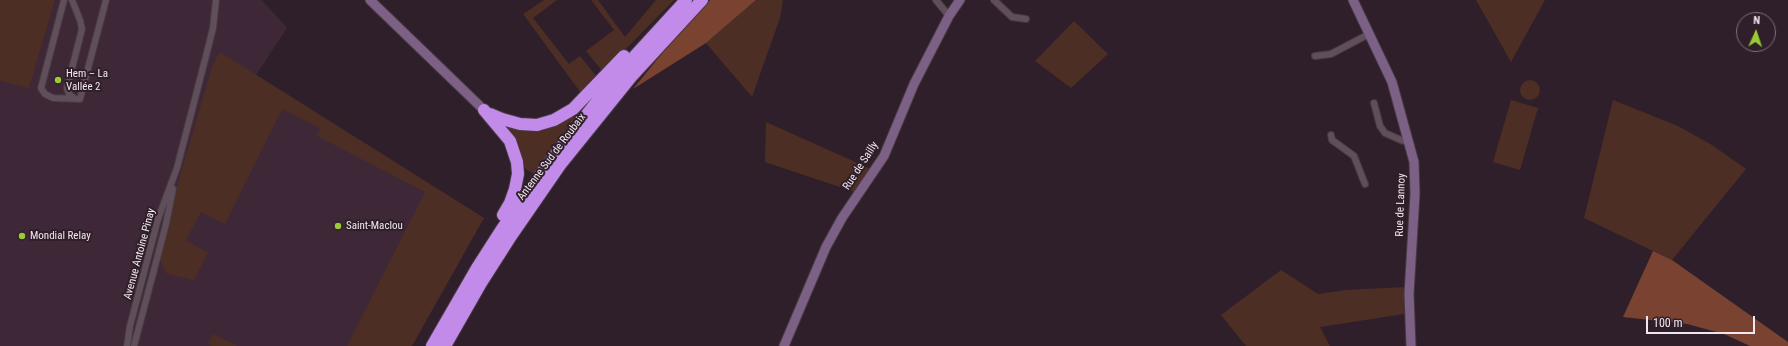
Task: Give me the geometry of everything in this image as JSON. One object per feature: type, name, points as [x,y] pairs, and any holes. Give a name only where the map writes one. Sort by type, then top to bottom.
[{"type":"highway","name":"Antenne Sud de Roubaix","points":[[432,346],[502,229],[555,154],[607,87],[686,0]]},
{"type":"highway","name":"Antenne Sud de Roubaix","points":[[445,346],[508,241],[560,165],[631,76],[702,0]]},
{"type":"highway","points":[[484,110],[497,117],[520,124],[543,124],[560,118],[576,106],[645,34],[669,18]]},
{"type":"highway","points":[[446,321],[457,290],[510,203],[516,184],[518,168],[512,146],[505,133],[484,110]]},
{"type":"main road","points":[[370,0],[484,110]]},
{"type":"main road","name":"Rue de Lannoy","points":[[1353,0],[1396,94],[1414,164],[1416,181],[1409,284],[1411,346]]},
{"type":"main road","name":"Rue de Sailly","points":[[784,346],[826,247],[842,218],[884,156],[911,90],[957,1]]},
{"type":"street","points":[[64,0],[41,88],[45,94],[53,98],[80,99]]},
{"type":"street","points":[[72,0],[82,29],[67,90],[71,96],[80,99]]},
{"type":"street","points":[[80,99],[106,0]]},
{"type":"street","name":"Avenue Antoine Pinay","points":[[134,346],[153,276],[177,168],[209,46],[216,0]]},
{"type":"street","points":[[936,0],[949,16]]},
{"type":"street","points":[[994,0],[1012,17],[1026,19]]},
{"type":"street","points":[[1315,56],[1331,54],[1369,34]]},
{"type":"street","points":[[1374,103],[1382,130],[1385,133],[1409,142]]},
{"type":"street","points":[[1331,135],[1332,140],[1354,156],[1365,184]]},
{"type":"street","name":"Avenue Antoine Pinay","points":[[127,346],[158,219],[177,168]]},
{"type":"street","points":[[144,273],[153,276]]},
{"type":"shaded area","points":[[0,0],[55,0],[29,88],[0,81]]},
{"type":"shaded area","points":[[55,0],[262,0],[287,28],[256,75],[484,218],[409,346],[0,346],[0,81],[29,87]]},
{"type":"shaded area","points":[[544,0],[557,0],[533,18],[569,64],[580,56],[597,77],[581,93],[523,14]]},
{"type":"shaded area","points":[[591,0],[598,0],[625,37],[656,0],[674,0],[603,72],[586,51],[614,30]]},
{"type":"shaded area","points":[[710,0],[756,0],[706,43],[633,89],[664,51]]},
{"type":"shaded area","points":[[756,0],[783,0],[780,18],[752,97],[706,43]]},
{"type":"shaded area","points":[[1476,0],[1545,0],[1511,62]]},
{"type":"shaded area","points":[[1074,21],[1108,54],[1071,88],[1035,61]]},
{"type":"shaded area","points":[[220,52],[484,218],[412,346],[347,346],[425,192],[317,136],[320,128],[282,109],[225,224],[201,212],[186,240],[208,253],[194,280],[167,274],[159,258],[178,183],[213,64]]},
{"type":"shaded area","points":[[1530,80],[1537,83],[1540,90],[1537,97],[1530,100],[1523,97],[1520,90],[1523,83]]},
{"type":"shaded area","points":[[1511,100],[1538,108],[1520,170],[1493,162]]},
{"type":"shaded area","points":[[1613,100],[1678,126],[1712,145],[1746,169],[1672,260],[1584,218]]},
{"type":"shaded area","points":[[586,101],[589,103],[535,175],[523,167],[504,127],[506,124],[522,128]]},
{"type":"shaded area","points":[[766,122],[871,169],[855,192],[765,162]]},
{"type":"shaded area","points":[[1653,251],[1672,260],[1788,342],[1788,346],[1750,346],[1724,334],[1687,324],[1623,317]]},
{"type":"shaded area","points":[[1281,270],[1318,294],[1346,290],[1406,287],[1404,314],[1320,327],[1330,346],[1246,346],[1221,315]]},
{"type":"shaded area","points":[[213,334],[237,346],[212,346],[208,344]]},
{"type":"place","name":"Hem – La Vallée 2","points":[[58,80]]},
{"type":"place","name":"Saint-Maclou","points":[[338,226]]},
{"type":"place","name":"Mondial Relay","points":[[22,236]]}]
